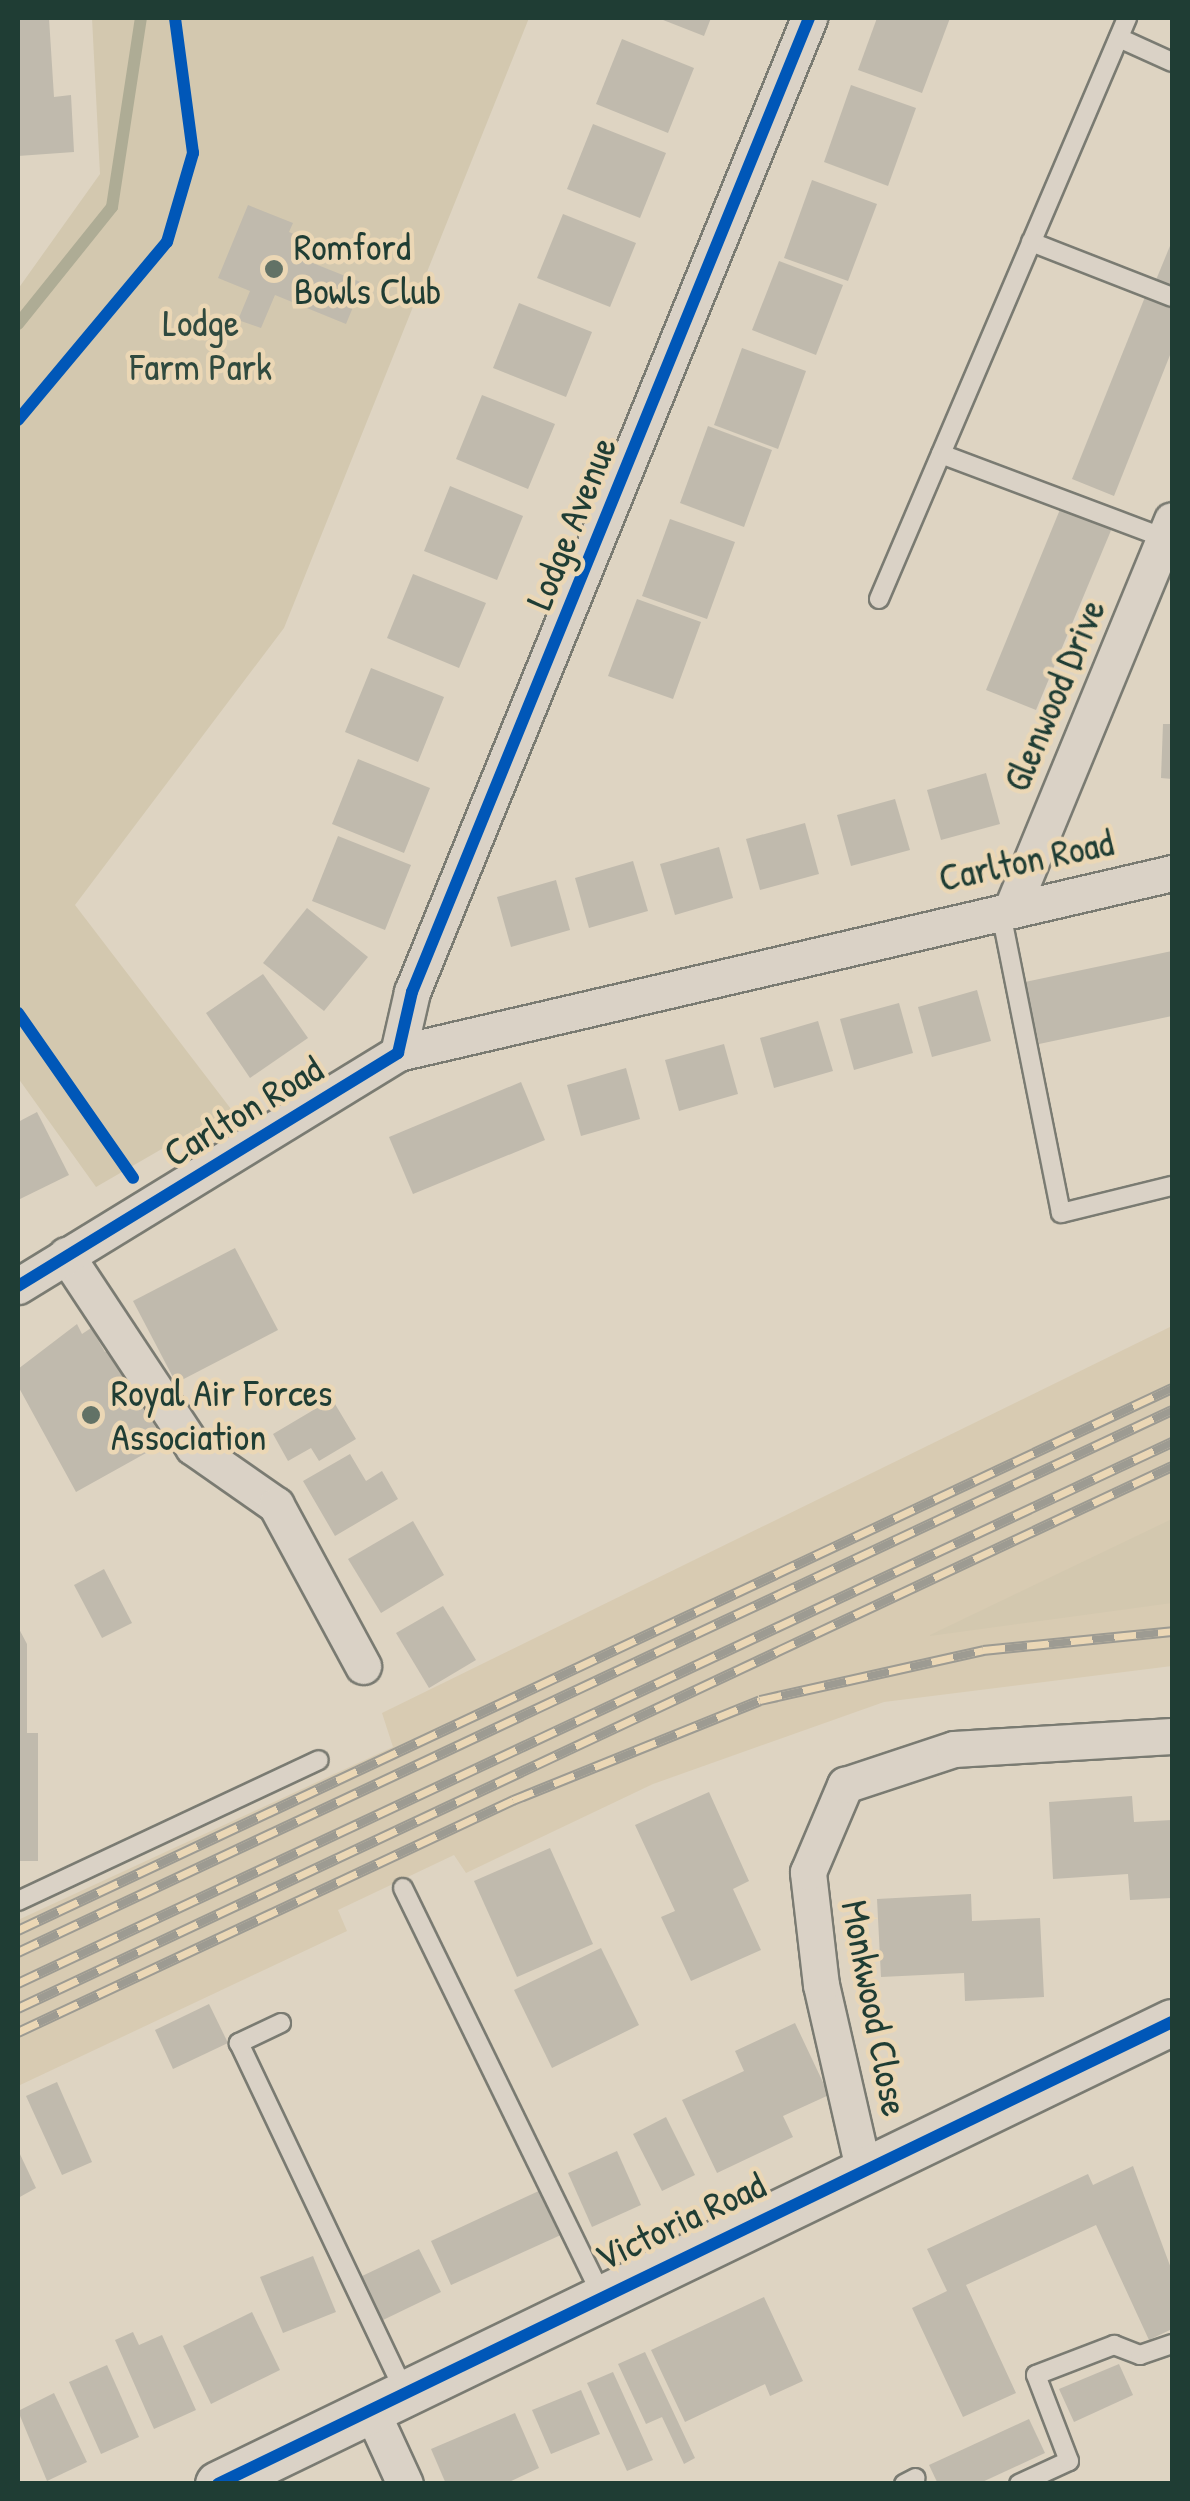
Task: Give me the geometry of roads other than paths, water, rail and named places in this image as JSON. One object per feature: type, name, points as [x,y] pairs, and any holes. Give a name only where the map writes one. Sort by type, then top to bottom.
[{"type":"street","name":"Lodge Avenue","points":[[398,1053],[412,992],[809,18]]},
{"type":"street","name":"Glenwood Drive","points":[[1007,905],[1169,529]]},
{"type":"street","name":"Carlton Road","points":[[18,1286],[398,1053],[1007,905],[1172,873]]},
{"type":"street","points":[[66,1255],[193,1447],[276,1505],[363,1666]]},
{"type":"street","name":"Monkwood Close","points":[[863,2168],[822,1985],[808,1872],[846,1786],[954,1749],[1172,1736]]},
{"type":"street","name":"Victoria Road","points":[[218,2484],[388,2402],[600,2292],[1172,2022]]},
{"type":"street","points":[[388,2402],[405,2484]]},
{"type":"lane","points":[[880,598],[1127,18]]},
{"type":"lane","points":[[1118,38],[1172,62]]},
{"type":"lane","points":[[1032,242],[1172,297]]},
{"type":"lane","points":[[941,454],[1169,529]]},
{"type":"lane","points":[[1007,905],[1061,1213],[1172,1186]]},
{"type":"lane","points":[[18,1901],[319,1760]]},
{"type":"lane","points":[[403,1888],[600,2292]]},
{"type":"lane","points":[[281,2022],[239,2043],[388,2402]]},
{"type":"lane","points":[[1019,2484],[1069,2461],[1036,2375],[1114,2346],[1140,2355],[1172,2344]]},
{"type":"waterway","points":[[18,324],[112,207],[141,18]]},
{"type":"railway","points":[[18,1930],[1172,1388]]},
{"type":"railway","points":[[18,1952],[1172,1410]]},
{"type":"railway","points":[[18,1983],[1172,1442]]},
{"type":"railway","points":[[18,2008],[1172,1466]]},
{"type":"railway","points":[[18,2032],[513,1800],[760,1700],[983,1650],[1172,1631]]},
{"type":"place","name":"Romford Bowls Club","points":[[274,269]]},
{"type":"place","name":"Royal Air Forces Association","points":[[91,1415]]},
{"type":"park label","name":"Lodge Farm Park","points":[[201,344]]}]
